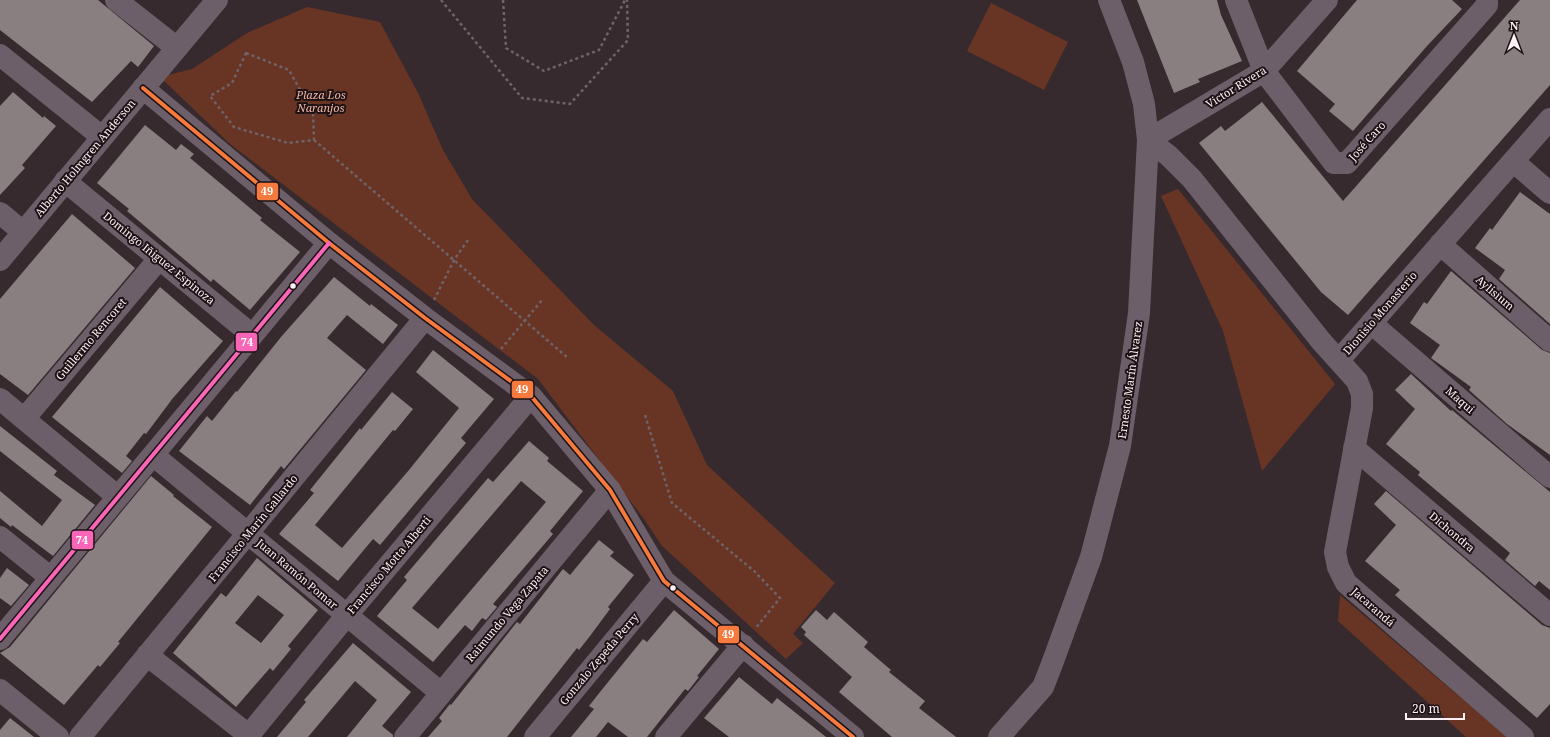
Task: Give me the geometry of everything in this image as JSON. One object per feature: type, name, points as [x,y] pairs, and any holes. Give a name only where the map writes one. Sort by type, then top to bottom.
[{"type":"street","points":[[116,0],[177,48]]},
{"type":"street","name":"Alberto Holmgren Anderson","points":[[0,260],[217,0]]},
{"type":"street","name":"Ernesto Marín Álvarez","points":[[999,737],[1042,687],[1052,664],[1091,557],[1120,446],[1139,313],[1148,140],[1144,104],[1134,62],[1109,0]]},
{"type":"street","name":"José Caro","points":[[1236,0],[1264,71],[1334,163],[1347,163],[1487,5],[1487,0]]},
{"type":"street","name":"Victor Rivera","points":[[1148,140],[1264,71],[1327,0]]},
{"type":"street","points":[[0,55],[102,137]]},
{"type":"street","points":[[144,88],[329,243],[425,318],[531,396],[610,490],[664,581],[853,737]]},
{"type":"street","name":"Dionisio Monasterio","points":[[1148,140],[1169,156],[1192,179],[1321,341],[1339,360],[1514,162],[1550,119]]},
{"type":"street","points":[[1514,162],[1550,193]]},
{"type":"street","name":"Domingo Iñiguez Espinoza","points":[[65,181],[252,335]]},
{"type":"street","points":[[0,213],[23,232]]},
{"type":"street","points":[[0,639],[329,243]]},
{"type":"street","name":"Aylisium","points":[[1440,244],[1550,341]]},
{"type":"street","name":"Guillermo Rencoret","points":[[24,419],[159,259]]},
{"type":"street","name":"Francisco Marín Gallardo","points":[[80,737],[425,318]]},
{"type":"street","name":"Maqui","points":[[1371,324],[1550,477]]},
{"type":"street","name":"Jacarandá","points":[[1339,360],[1356,381],[1362,394],[1362,408],[1335,552],[1338,568],[1346,583],[1523,737]]},
{"type":"street","name":"Francisco Motta Alberti","points":[[250,736],[346,615],[531,396]]},
{"type":"street","points":[[0,399],[118,497]]},
{"type":"street","name":"Dichondra","points":[[1354,448],[1550,615]]},
{"type":"street","name":"Juan Ramón Pomar","points":[[153,455],[442,693]]},
{"type":"street","name":"Raimundo Vega Zapata","points":[[405,737],[610,490]]},
{"type":"street","points":[[0,537],[50,578]]},
{"type":"street","name":"Gonzalo Zepeda Perry","points":[[535,737],[664,581]]},
{"type":"street","points":[[677,733],[742,645]]},
{"type":"street","points":[[147,656],[250,736]]},
{"type":"street","points":[[0,690],[58,737]]},
{"type":"path","points":[[441,0],[522,98],[570,104],[628,40],[626,0]]},
{"type":"path","points":[[503,0],[506,48],[544,71],[599,50],[626,0]]},
{"type":"path","points":[[314,140],[313,114],[289,70],[246,53],[232,83],[210,96],[234,127],[288,143],[314,140],[568,358]]},
{"type":"path","points":[[425,318],[454,260],[468,240]]},
{"type":"path","points":[[488,365],[543,299]]},
{"type":"path","points":[[645,415],[672,503],[754,571],[780,598],[742,645]]},
{"type":"green space","points":[[991,3],[1068,42],[1044,90],[967,51]]},
{"type":"green space","name":"Plaza Los Naranjos","points":[[307,7],[380,22],[419,95],[443,150],[472,199],[594,325],[673,391],[707,465],[835,583],[793,634],[803,643],[786,659],[662,546],[644,519],[538,379],[230,144],[160,77],[192,69],[247,33]]},
{"type":"green space","points":[[1178,189],[1335,384],[1262,471],[1223,331],[1161,196]]},
{"type":"green space","points":[[1340,595],[1507,737],[1466,737],[1338,621]]},
{"type":"building","points":[[0,0],[98,0],[154,46],[138,67],[131,61],[92,102],[0,30]]},
{"type":"building","points":[[1137,0],[1217,0],[1221,15],[1242,61],[1198,79],[1200,82],[1174,93]]},
{"type":"building","points":[[1357,0],[1452,0],[1462,9],[1427,46],[1353,131],[1329,111],[1335,104],[1297,71]]},
{"type":"building","points":[[1520,0],[1550,0],[1550,85],[1348,315],[1321,292],[1199,143],[1221,126],[1225,131],[1262,102],[1343,201]]},
{"type":"building","points":[[13,92],[43,118],[44,116],[56,126],[22,165],[25,168],[0,195],[0,106]]},
{"type":"building","points":[[145,125],[176,150],[181,144],[194,154],[190,158],[262,218],[260,220],[300,252],[250,310],[213,279],[211,282],[127,211],[129,209],[97,183]]},
{"type":"building","points":[[1520,192],[1550,214],[1550,324],[1499,279],[1505,270],[1475,248],[1490,228],[1492,230]]},
{"type":"building","points":[[72,214],[135,268],[28,395],[0,374],[0,299]]},
{"type":"building","points":[[1451,271],[1542,350],[1550,353],[1550,455],[1507,424],[1469,390],[1471,387],[1431,358],[1440,345],[1410,323],[1424,302],[1427,304]]},
{"type":"building","points":[[334,277],[370,306],[371,304],[398,325],[383,344],[347,315],[327,338],[366,370],[284,469],[281,466],[250,505],[179,451],[207,416],[212,421],[281,337]]},
{"type":"building","points":[[160,287],[223,341],[173,398],[146,434],[144,433],[126,456],[132,461],[122,473],[52,417]]},
{"type":"building","points":[[433,350],[494,399],[461,438],[466,443],[380,545],[373,539],[338,581],[279,534],[314,493],[310,490],[360,428],[361,430],[392,392],[413,409],[395,431],[393,430],[315,525],[342,548],[409,470],[459,408],[416,372]]},
{"type":"building","points":[[1411,374],[1451,411],[1452,410],[1550,492],[1550,590],[1539,581],[1535,586],[1505,560],[1510,553],[1418,475],[1420,472],[1386,444],[1415,409],[1395,390]]},
{"type":"building","points":[[0,426],[57,471],[54,475],[95,505],[53,556],[12,525],[11,527],[0,518],[0,491],[42,526],[62,500],[0,451]]},
{"type":"building","points":[[529,441],[549,458],[547,461],[583,491],[550,531],[553,534],[493,604],[497,607],[486,620],[482,618],[472,631],[465,625],[433,662],[377,616],[407,580],[404,577],[488,478],[493,482]],"holes":[[[521,481],[546,502],[438,629],[412,608]]]},
{"type":"building","points":[[151,476],[174,495],[173,496],[212,527],[118,642],[120,643],[100,667],[98,665],[64,705],[0,653],[10,647]]},
{"type":"building","points":[[1386,491],[1542,625],[1550,628],[1550,704],[1537,718],[1395,595],[1400,590],[1365,561],[1396,525],[1374,504]]},
{"type":"building","points":[[599,540],[614,552],[610,556],[634,575],[608,607],[610,609],[590,636],[579,650],[577,648],[507,737],[428,737],[442,721],[439,718],[450,704],[451,705],[517,622],[520,624],[563,569],[570,575]]},
{"type":"building","points":[[257,558],[318,610],[288,646],[291,649],[273,671],[270,668],[236,707],[173,653],[221,593],[226,597]],"holes":[[[258,595],[284,615],[261,643],[235,623]]]},
{"type":"building","points":[[7,568],[29,585],[11,606],[0,598],[0,578]]},
{"type":"building","points":[[674,610],[719,649],[697,676],[699,677],[688,691],[685,689],[647,737],[628,737],[608,722],[596,737],[571,737],[594,709],[589,706],[600,692],[643,639],[647,642]]},
{"type":"building","points":[[816,610],[827,620],[834,612],[868,642],[864,647],[891,670],[889,672],[925,701],[919,708],[956,737],[892,737],[839,692],[852,677],[804,635],[806,632],[801,627]]},
{"type":"building","points":[[353,643],[411,692],[382,726],[393,735],[393,737],[347,737],[377,700],[355,681],[308,737],[277,737],[306,702],[304,700]]},
{"type":"building","points":[[739,677],[772,704],[777,698],[826,737],[729,737],[704,718]]},
{"type":"building","points":[[10,718],[34,737],[0,737],[0,730]]},
{"type":"transit line","name":"49","points":[[143,88],[329,243],[425,318],[531,396],[610,490],[664,581],[853,737]]},
{"type":"transit line","name":"74","points":[[0,639],[329,243]]}]
